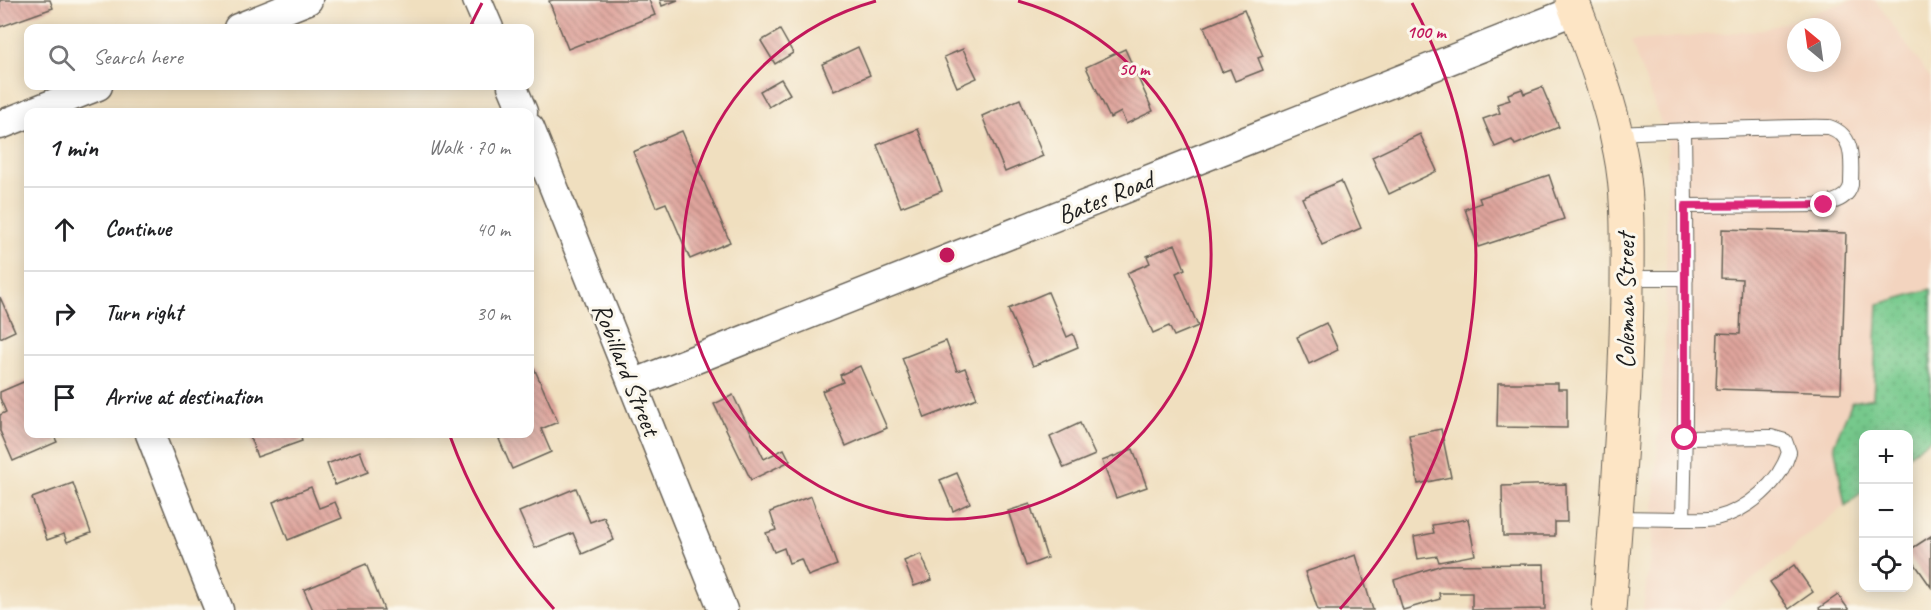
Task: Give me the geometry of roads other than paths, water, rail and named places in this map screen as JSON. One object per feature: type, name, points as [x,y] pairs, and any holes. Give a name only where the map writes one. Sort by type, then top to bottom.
[{"type":"street","points":[[248,24],[308,0]]},
{"type":"street","points":[[477,0],[487,24]]},
{"type":"street","name":"Coleman Street","points":[[1574,5],[1597,67],[1616,133],[1624,180],[1626,342],[1609,610]]},
{"type":"street","name":"Bates Road","points":[[633,384],[1574,5]]},
{"type":"street","points":[[46,108],[89,90]]},
{"type":"street","points":[[514,90],[521,108]]},
{"type":"street","name":"Robillard Street","points":[[534,138],[723,610]]},
{"type":"street","points":[[152,438],[219,610]]},
{"type":"lane","points":[[1616,133],[1829,127],[1843,134],[1847,141],[1850,151],[1850,191],[1845,196],[1824,205],[1685,206]]},
{"type":"lane","points":[[1683,519],[1686,278],[1684,130]]},
{"type":"lane","points":[[1627,278],[1686,278]]},
{"type":"lane","points":[[1616,518],[1713,519],[1727,515],[1758,496],[1781,472],[1789,452],[1785,441],[1771,436],[1685,438]]}]
